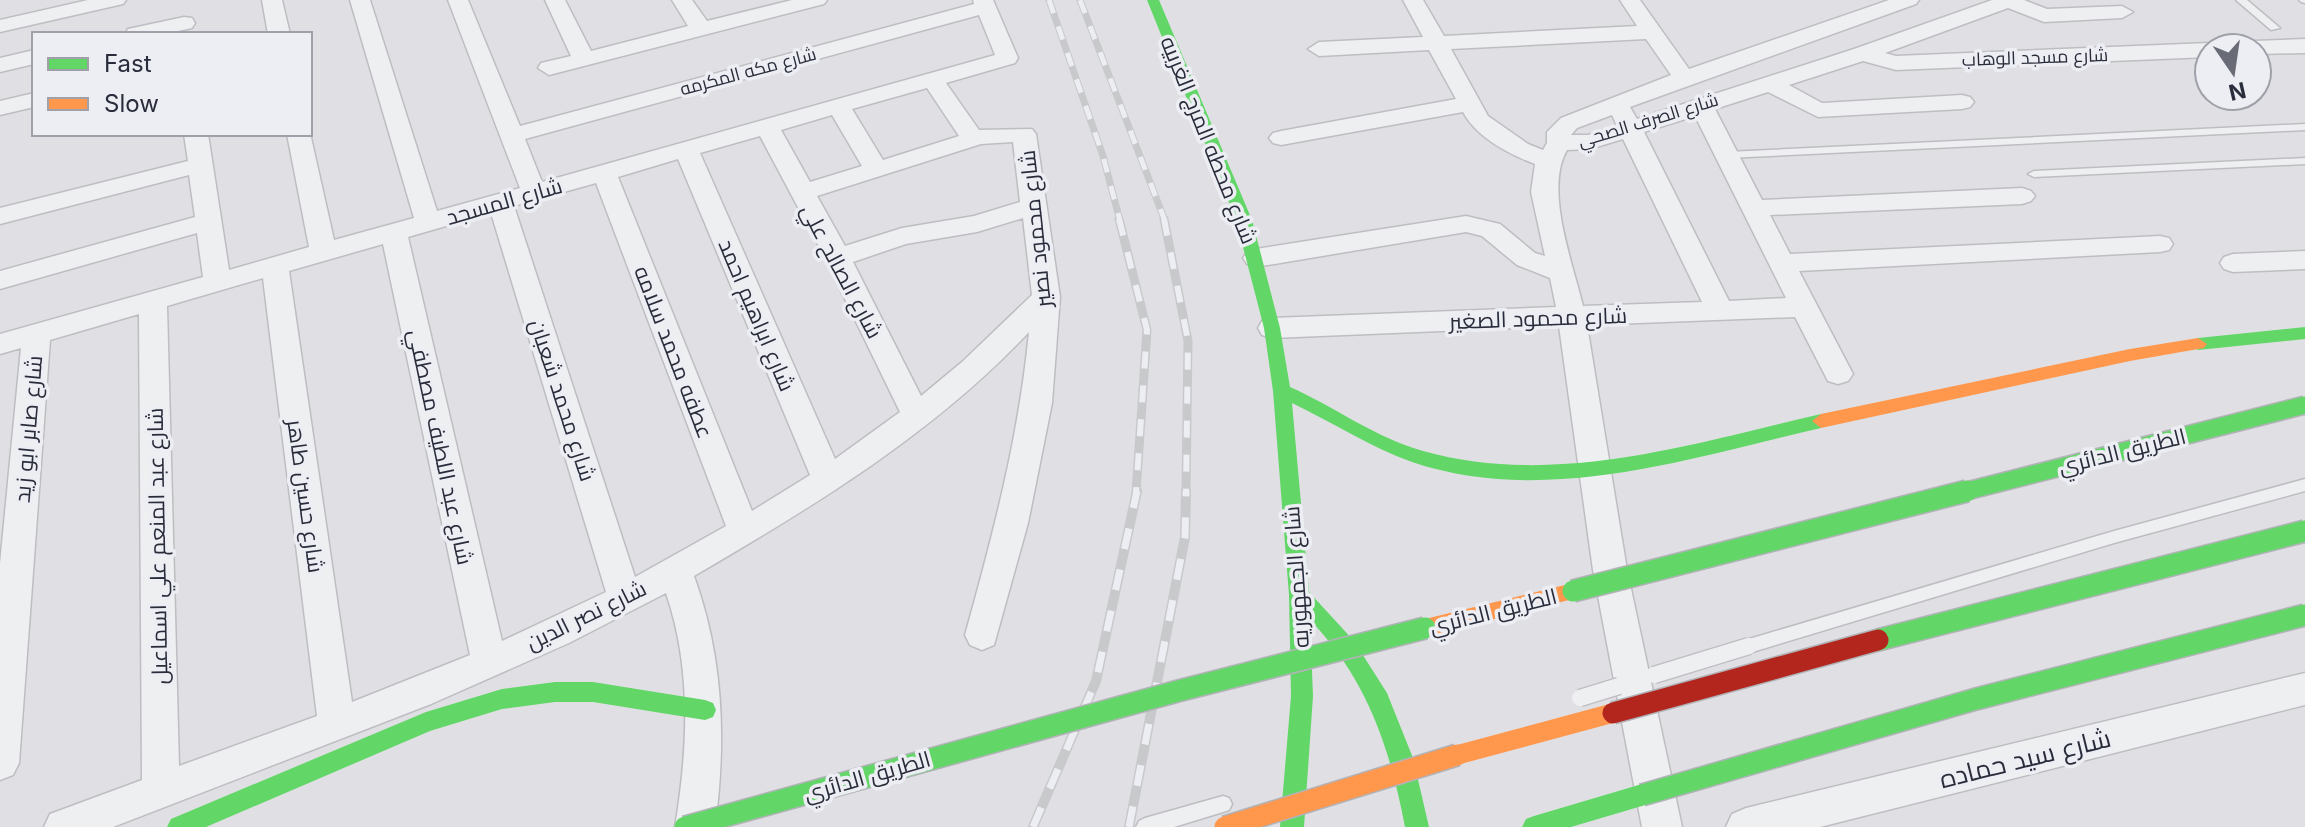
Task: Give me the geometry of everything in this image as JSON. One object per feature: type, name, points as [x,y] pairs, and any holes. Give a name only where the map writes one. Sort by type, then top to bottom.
[{"type":"main road","name":"شارع محطه المرج الغربيه","points":[[1155,0],[1231,185],[1256,258],[1272,328]]},
{"type":"main road","name":"شارع الجمهوريه","points":[[1272,328],[1282,391],[1299,595],[1302,696],[1292,827]]},
{"type":"main road","points":[[1282,391],[1313,404],[1388,446],[1435,463],[1489,472],[1594,468],[2130,355],[2305,333]]},
{"type":"main road","name":"الطريق الدائري","points":[[685,827],[1178,691],[2305,405]]},
{"type":"main road","points":[[1225,827],[1471,751],[1919,629],[2305,531]]},
{"type":"main road","points":[[1299,595],[1351,648],[1389,713],[1403,749],[1417,827]]},
{"type":"main road","points":[[1534,827],[1976,699],[2305,615]]},
{"type":"main road","points":[[179,827],[395,733],[476,704],[516,696],[590,691],[705,710]]},
{"type":"street","points":[[0,26],[116,0]]},
{"type":"street","points":[[155,32],[184,29],[182,0]]},
{"type":"street","points":[[272,0],[279,32]]},
{"type":"street","points":[[360,0],[428,223]]},
{"type":"street","points":[[458,0],[534,192]]},
{"type":"street","points":[[582,0],[557,3],[584,59]]},
{"type":"street","points":[[682,0],[701,29]]},
{"type":"street","points":[[549,68],[815,0]]},
{"type":"street","points":[[1413,0],[1479,120],[1519,149],[1553,152],[1544,192],[1572,317],[1625,653],[1662,827]]},
{"type":"street","points":[[1630,0],[1684,78]]},
{"type":"street","name":"شارع الصرف الصحي","points":[[1553,152],[1559,132],[1569,123],[1684,78],[1909,0]]},
{"type":"street","points":[[2011,1],[2044,16],[2122,12]]},
{"type":"street","name":"شارع الصرف الصحي","points":[[1553,152],[1862,54],[2011,1]]},
{"type":"street","name":"شارع المسجد","points":[[0,344],[1007,58],[984,4]]},
{"type":"street","name":"شارع مكه المكرمه","points":[[510,136],[984,4]]},
{"type":"street","points":[[1319,49],[1653,32]]},
{"type":"street","points":[[2273,47],[2305,46]]},
{"type":"street","name":"شارع مسجد الوهاب","points":[[1862,54],[1896,63],[2193,51]]},
{"type":"street","points":[[0,65],[32,57]]},
{"type":"street","points":[[802,193],[974,139],[932,79]]},
{"type":"street","points":[[1769,83],[1818,110],[1962,102]]},
{"type":"street","points":[[0,108],[32,100]]},
{"type":"street","points":[[1618,103],[1720,311]]},
{"type":"street","points":[[1281,138],[1469,104]]},
{"type":"street","points":[[1701,105],[1838,374]]},
{"type":"street","points":[[838,106],[877,170]]},
{"type":"street","name":"شارع الصالح علي","points":[[767,126],[838,258],[917,417]]},
{"type":"street","name":"شارع محمود نصير","points":[[974,139],[1024,134],[1046,297],[1037,403],[1012,523],[982,635]]},
{"type":"street","points":[[196,136],[217,282]]},
{"type":"street","points":[[299,136],[323,252]]},
{"type":"street","name":"شارع ابراهيم احمد","points":[[686,149],[828,480]]},
{"type":"street","points":[[0,216],[201,165]]},
{"type":"street","name":"عطفه محمد سلامه","points":[[604,172],[744,531]]},
{"type":"street","points":[[1754,208],[2028,185]]},
{"type":"street","name":"شارع محمد شعبان","points":[[500,202],[625,598]]},
{"type":"street","points":[[838,258],[902,236],[977,224],[1034,206]]},
{"type":"street","points":[[0,280],[207,222]]},
{"type":"street","points":[[1256,258],[1466,224],[1491,230],[1526,259],[1561,272]]},
{"type":"street","name":"شارع عبد اللطيف مصطفي","points":[[394,232],[489,663]]},
{"type":"street","points":[[1782,263],[2160,244]]},
{"type":"street","points":[[2233,263],[2305,260]]},
{"type":"street","name":"شارع حسين طاهر","points":[[275,266],[337,725]]},
{"type":"street","name":"شارع نصر الدين","points":[[64,827],[337,725],[489,663],[625,598],[828,480],[917,417],[984,360],[1046,297]]},
{"type":"street","name":"شارع عبد المنعم علي اسماعيل","points":[[153,301],[161,791]]},
{"type":"street","name":"شارع محمود الصغير","points":[[1272,328],[1804,307]]},
{"type":"street","name":"شارع صابر ابو زيد","points":[[0,763],[36,334]]},
{"type":"street","points":[[675,570],[696,634],[705,710],[705,753],[695,827]]},
{"type":"street","name":"شارع سيد حماده","points":[[1746,827],[2305,689]]},
{"type":"lane","points":[[2241,0],[2275,28]]},
{"type":"lane","points":[[1727,155],[2305,127]]},
{"type":"lane","points":[[2028,185],[2305,161]]},
{"type":"lane","points":[[1572,700],[2114,537],[2305,485]]},
{"type":"lane","points":[[1388,755],[1417,746]]},
{"type":"lane","points":[[1283,786],[1313,777]]},
{"type":"lane","points":[[1145,827],[1237,800]]},
{"type":"railway","points":[[1049,0],[1103,156],[1120,221]]},
{"type":"railway","points":[[1080,0],[1165,221]]},
{"type":"railway","points":[[1119,219],[1147,330],[1136,493]]},
{"type":"railway","points":[[1164,219],[1188,341],[1186,493]]},
{"type":"railway","points":[[1033,827],[1096,681],[1137,491]]},
{"type":"railway","points":[[1129,827],[1185,537],[1186,491]]},
{"type":"traffic: fast","points":[[1153,0],[1244,220],[1272,328],[1282,391],[1299,595],[1302,696],[1292,827]]},
{"type":"traffic: fast","points":[[2198,344],[2305,333]]},
{"type":"traffic: fast","points":[[1282,391],[1384,443],[1419,457],[1468,468],[1519,473],[1621,465],[1821,421]]},
{"type":"traffic: fast","points":[[1573,591],[2305,405]]},
{"type":"traffic: fast","points":[[1878,640],[2305,531]]},
{"type":"traffic: fast","points":[[1299,595],[1347,648],[1380,700],[1402,758],[1417,827]]},
{"type":"traffic: fast","points":[[1642,795],[1976,699],[2305,615]]},
{"type":"traffic: fast","points":[[685,827],[1178,691],[1425,628]]},
{"type":"traffic: fast","points":[[179,827],[426,722],[502,699],[555,692],[593,692],[705,710]]},
{"type":"traffic: fast","points":[[1534,827],[1642,795]]},
{"type":"traffic: slow","points":[[1821,421],[2130,355],[2198,344]]},
{"type":"traffic: slow","points":[[1425,628],[1573,591]]},
{"type":"traffic: slow","points":[[1457,755],[1613,713]]},
{"type":"traffic: slow","points":[[1225,827],[1457,755]]},
{"type":"traffic: jam","points":[[1613,713],[1878,640]]}]
